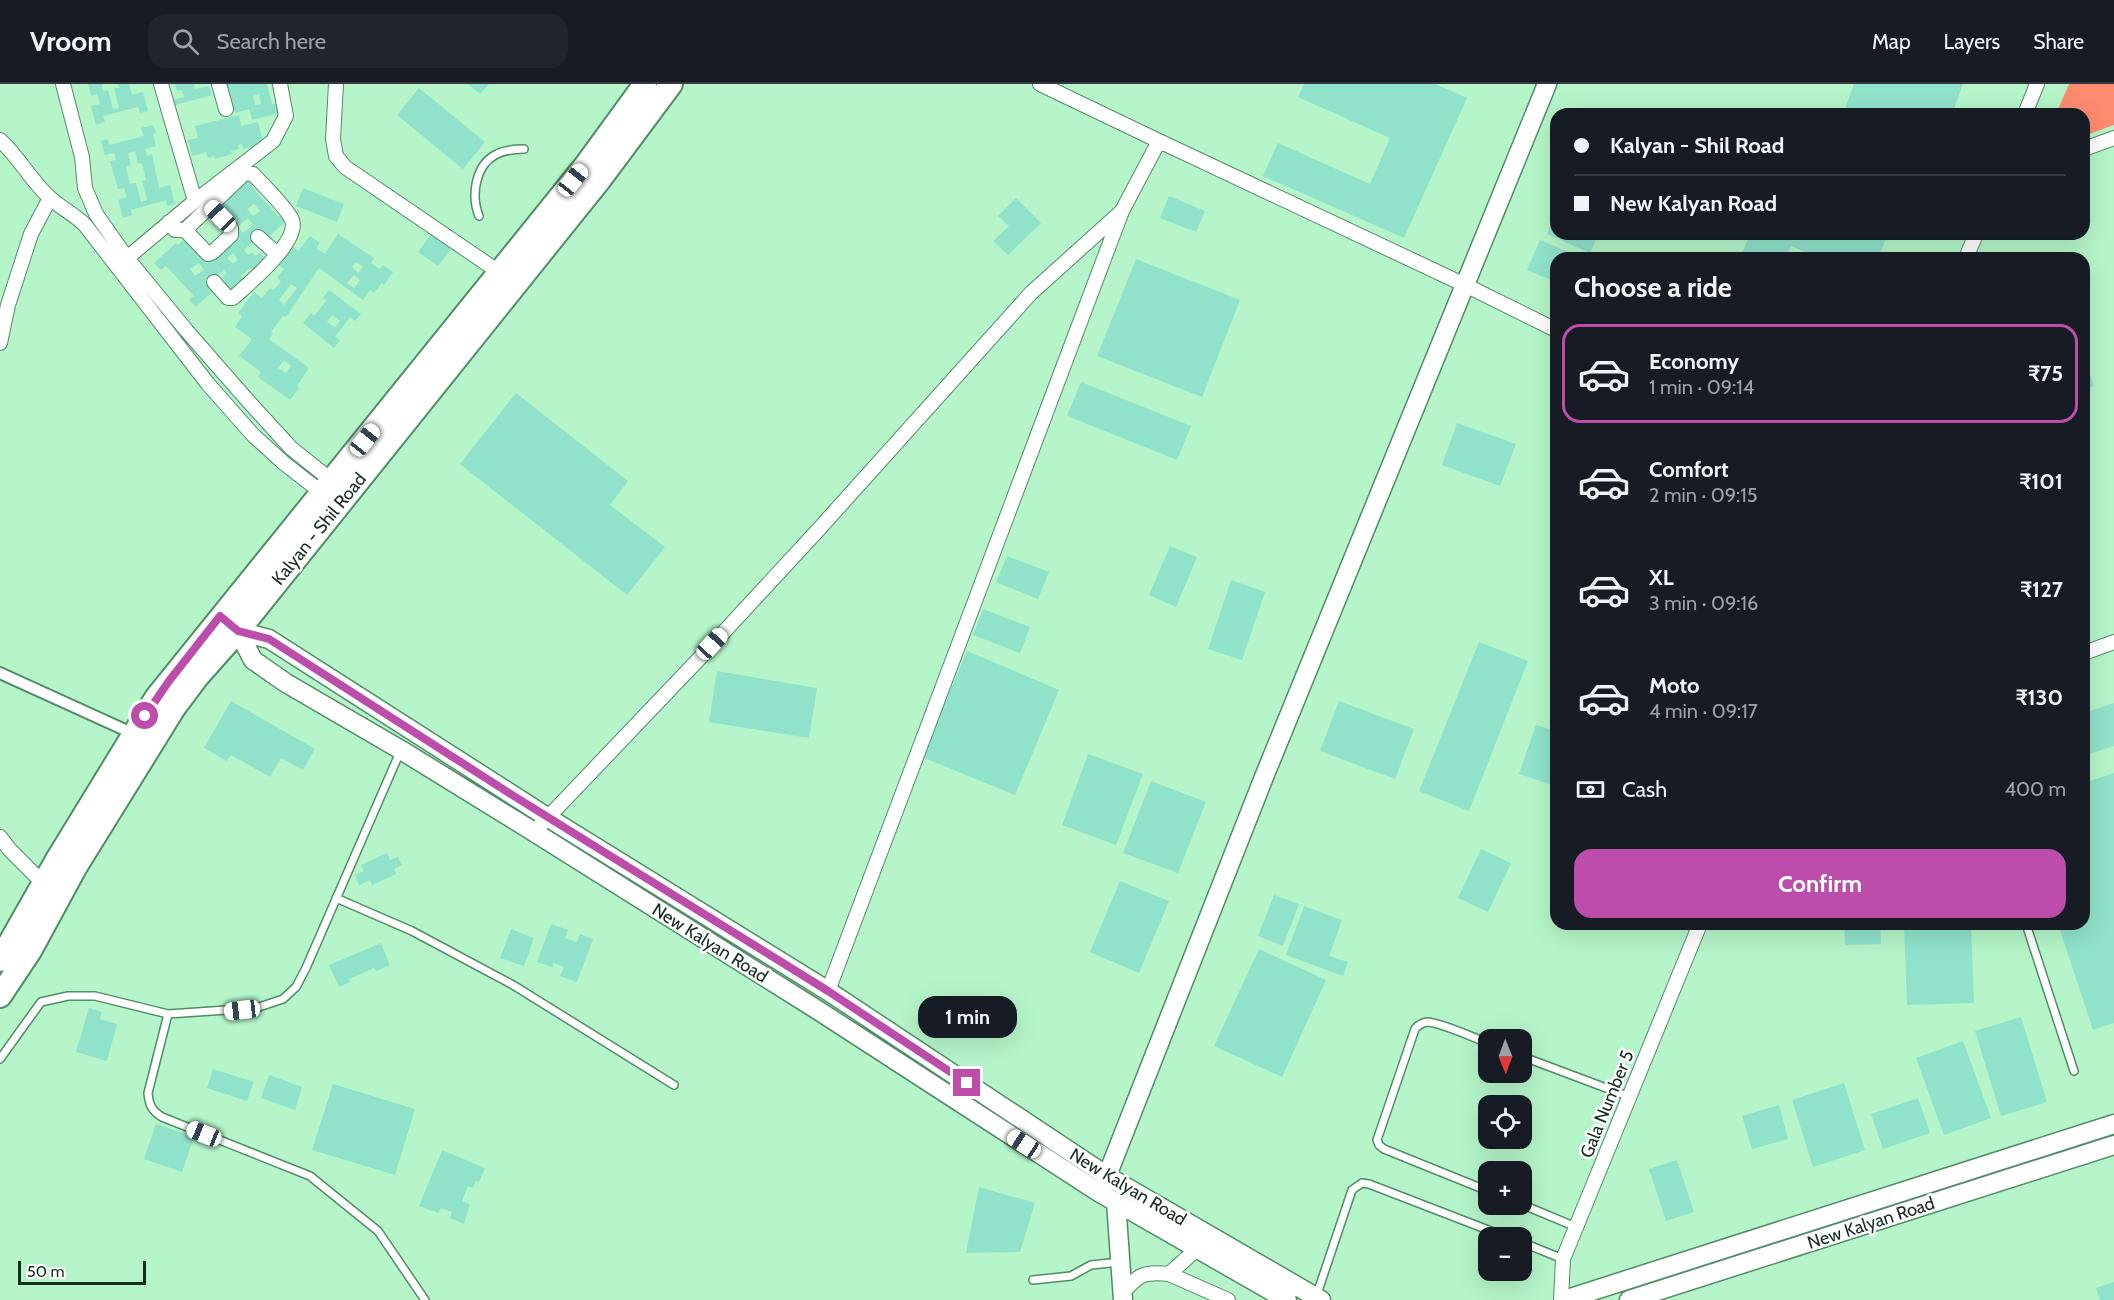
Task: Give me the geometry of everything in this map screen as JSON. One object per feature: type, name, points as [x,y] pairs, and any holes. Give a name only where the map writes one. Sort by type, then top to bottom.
[{"type":"main road","name":"Kalyan - Shil Road","points":[[0,960],[43,883],[156,698],[586,165],[645,84]]},
{"type":"main road","name":"Kalyan - Shil Road","points":[[0,996],[30,951],[75,868],[174,708],[601,178],[671,84]]},
{"type":"street","points":[[63,84],[82,157],[85,188],[96,214],[127,258],[186,330],[326,486]]},
{"type":"street","points":[[161,84],[195,201]]},
{"type":"street","points":[[219,84],[226,109]]},
{"type":"street","points":[[127,258],[195,201],[273,141],[286,116],[280,84]]},
{"type":"street","points":[[336,84],[333,139],[336,156],[345,167],[499,272]]},
{"type":"street","points":[[1040,84],[1550,327]]},
{"type":"street","points":[[1122,1297],[1119,1255],[1108,1198],[1107,1176],[1264,777],[1547,84]]},
{"type":"street","points":[[2027,108],[2037,84]]},
{"type":"street","points":[[2090,147],[2114,138]]},
{"type":"street","points":[[0,140],[50,198],[75,214],[85,225],[208,384],[253,435],[285,464],[326,486]]},
{"type":"street","points":[[828,991],[1122,211],[1159,141]]},
{"type":"street","points":[[169,222],[175,230],[184,230],[242,174],[253,174],[291,218],[292,233],[277,254],[231,299],[214,282]]},
{"type":"street","points":[[0,344],[13,287],[31,234],[50,198]]},
{"type":"street","points":[[184,230],[208,254],[231,235],[231,228],[209,205]]},
{"type":"street","points":[[534,832],[819,529],[1031,293],[1122,211]]},
{"type":"street","points":[[258,237],[277,254]]},
{"type":"street","points":[[0,281],[13,287]]},
{"type":"street","name":"New Kalyan Road","points":[[220,616],[238,631],[253,660],[286,683],[534,832],[806,1003],[1108,1198],[1164,1219],[1318,1299]]},
{"type":"street","name":"New Kalyan Road","points":[[238,631],[269,639],[547,817],[828,991],[1107,1176],[1164,1219],[1197,1249],[1277,1298]]},
{"type":"street","points":[[2090,651],[2114,642]]},
{"type":"street","points":[[0,673],[134,734]]},
{"type":"street","points":[[0,837],[43,883]]},
{"type":"street","name":"Gala Number 5","points":[[1562,1300],[1563,1259],[1698,930]]},
{"type":"street","points":[[1562,1300],[2114,1124]]},
{"type":"street","name":"New Kalyan Road","points":[[1629,1300],[2114,1145]]},
{"type":"street","points":[[1168,1274],[1197,1249]]},
{"type":"street","points":[[1122,1297],[1137,1276],[1151,1272],[1168,1274],[1228,1300]]},
{"type":"lane","points":[[479,216],[474,205],[475,190],[478,175],[485,163],[495,155],[510,150],[524,149]]},
{"type":"lane","points":[[0,1059],[41,1002],[68,996],[96,996],[168,1014],[256,1008],[283,999],[296,987],[401,750]]},
{"type":"lane","points":[[336,898],[412,931],[513,985],[674,1085]]},
{"type":"lane","points":[[2028,930],[2074,1071]]},
{"type":"lane","points":[[168,1014],[148,1093],[148,1103],[153,1111],[162,1117],[310,1176],[378,1232],[425,1300]]},
{"type":"lane","points":[[1478,1039],[1437,1024],[1427,1022],[1419,1025],[1415,1029],[1377,1140],[1384,1149],[1478,1187]]},
{"type":"lane","points":[[1532,1060],[1630,1097]]},
{"type":"lane","points":[[1318,1299],[1352,1190],[1362,1183],[1480,1227]]},
{"type":"lane","points":[[1532,1209],[1576,1227]]},
{"type":"lane","points":[[1532,1246],[1563,1259]]},
{"type":"lane","points":[[1033,1280],[1071,1276],[1091,1265],[1119,1255]]},
{"type":"shaded area","points":[[2069,84],[2114,84],[2114,125],[2090,134],[2090,108],[2059,108]]},
{"type":"building","points":[[88,84],[102,84],[103,91],[108,90],[113,109],[119,108],[114,88],[119,88],[118,84],[129,84],[132,95],[143,92],[148,111],[140,113],[138,107],[103,116],[105,122],[96,125],[91,106],[100,104],[97,94],[91,96]]},
{"type":"building","points":[[175,84],[194,84],[195,89],[209,86],[212,95],[175,105],[173,100],[184,97],[182,90],[177,91]]},
{"type":"building","points":[[227,84],[267,84],[272,104],[281,102],[283,112],[252,120],[249,109],[235,113]],"holes":[[[259,94],[261,104],[255,105],[253,96]]]},
{"type":"building","points":[[468,84],[489,84],[480,94]]},
{"type":"building","points":[[1304,84],[1435,84],[1467,98],[1404,238],[1263,176],[1278,143],[1370,184],[1390,138],[1298,97]]},
{"type":"building","points":[[1854,84],[1963,84],[1954,108],[1845,108]]},
{"type":"building","points":[[419,88],[485,142],[463,169],[397,115]]},
{"type":"building","points":[[239,115],[241,126],[258,122],[264,146],[243,149],[242,144],[238,145],[239,149],[231,151],[232,154],[215,159],[214,156],[208,158],[206,152],[192,156],[188,140],[198,138],[195,126]]},
{"type":"building","points":[[153,125],[156,133],[153,134],[156,146],[145,149],[147,156],[152,154],[159,188],[170,185],[175,204],[167,206],[166,200],[131,210],[132,215],[123,218],[118,200],[127,197],[124,188],[118,189],[110,161],[116,160],[114,153],[105,155],[101,141],[108,139],[109,145],[144,136],[141,128]],"holes":[[[135,151],[138,164],[142,163],[146,180],[142,181],[147,200],[141,202],[136,183],[130,184],[126,167],[131,165],[128,153]]]},
{"type":"building","points":[[246,175],[254,183],[251,186],[278,216],[281,215],[287,220],[265,240],[256,238],[244,250],[249,255],[252,252],[256,256],[259,253],[269,261],[253,271],[250,268],[241,276],[244,279],[233,294],[222,283],[225,280],[222,278],[227,273],[224,270],[210,282],[207,279],[205,281],[211,287],[216,288],[196,307],[189,300],[194,296],[166,266],[161,270],[154,263],[187,236],[206,264],[238,233],[213,205]],"holes":[[[254,204],[260,211],[253,216],[247,209]],[[248,218],[253,225],[243,233],[238,226]],[[233,253],[238,260],[233,264],[227,258]],[[199,263],[204,270],[195,276],[190,269]]]},
{"type":"building","points":[[303,188],[344,204],[337,222],[296,206]]},
{"type":"building","points":[[1169,196],[1205,211],[1196,232],[1160,218]]},
{"type":"building","points":[[1016,198],[1041,223],[1008,255],[993,241],[1009,226],[998,216]]},
{"type":"building","points":[[433,232],[453,246],[438,266],[418,252]]},
{"type":"building","points":[[338,234],[374,258],[371,263],[380,269],[383,265],[393,272],[384,285],[382,283],[374,293],[370,290],[363,300],[319,268],[286,317],[283,316],[271,332],[273,333],[269,339],[309,368],[290,400],[258,377],[261,372],[239,356],[252,339],[235,327],[242,316],[238,313],[254,292],[262,298],[270,288],[274,290],[281,281],[277,278],[284,269],[278,265],[292,246],[298,251],[310,236],[320,243],[316,248],[325,254]],"holes":[[[356,262],[363,267],[358,273],[352,267]],[[354,275],[360,280],[354,288],[347,283]],[[291,284],[297,288],[284,305],[279,300]],[[284,360],[291,366],[286,373],[278,368]]]},
{"type":"building","points":[[1540,240],[1569,252],[1550,252],[1550,280],[1527,270]]},
{"type":"building","points":[[1561,240],[1596,240],[1590,252]]},
{"type":"building","points":[[1748,240],[1886,240],[1880,252],[1805,252],[1791,246],[1788,252],[1742,252]]},
{"type":"building","points":[[1136,259],[1240,300],[1202,397],[1097,356]]},
{"type":"building","points":[[329,290],[361,314],[355,321],[350,317],[335,337],[340,340],[334,348],[303,323],[311,313],[314,316],[327,300],[323,298]],"holes":[[[332,315],[340,321],[335,327],[327,322]]]},
{"type":"building","points":[[2090,375],[2094,386],[2090,388]]},
{"type":"building","points":[[1081,382],[1191,426],[1177,460],[1067,416]]},
{"type":"building","points":[[516,393],[628,481],[610,505],[665,547],[627,595],[460,464]]},
{"type":"building","points":[[1457,423],[1516,444],[1500,486],[1442,465]]},
{"type":"building","points":[[1170,546],[1197,557],[1176,607],[1149,595]]},
{"type":"building","points":[[1007,556],[1049,572],[1038,599],[996,582]]},
{"type":"building","points":[[1231,580],[1265,592],[1242,660],[1208,649]]},
{"type":"building","points":[[983,609],[1030,627],[1020,653],[973,635]]},
{"type":"building","points":[[1479,642],[1528,661],[1469,811],[1419,791]]},
{"type":"building","points":[[967,651],[1059,690],[1015,795],[922,757]]},
{"type":"building","points":[[717,671],[817,688],[809,738],[709,722]]},
{"type":"building","points":[[231,701],[315,749],[303,770],[281,758],[270,777],[231,755],[227,761],[204,748]]},
{"type":"building","points":[[1339,701],[1414,729],[1395,779],[1320,751]]},
{"type":"building","points":[[2114,703],[2114,746],[2090,754],[2090,711]]},
{"type":"building","points":[[1536,725],[1550,729],[1550,784],[1519,774]]},
{"type":"building","points":[[1088,754],[1143,774],[1116,845],[1062,825]]},
{"type":"building","points":[[2114,773],[2114,1023],[2093,1030],[2060,930],[2090,930],[2090,781]]},
{"type":"building","points":[[1151,781],[1206,802],[1178,873],[1123,853]]},
{"type":"building","points":[[1481,849],[1511,863],[1488,912],[1458,898]]},
{"type":"building","points":[[387,853],[390,860],[398,857],[402,865],[394,869],[396,874],[372,885],[370,880],[359,885],[355,875],[364,871],[361,865]]},
{"type":"building","points":[[1120,881],[1169,901],[1139,973],[1090,952]]},
{"type":"building","points":[[1274,895],[1299,904],[1283,946],[1258,936]]},
{"type":"building","points":[[1304,906],[1342,920],[1329,956],[1348,962],[1343,976],[1286,955]]},
{"type":"building","points":[[551,924],[568,930],[565,938],[577,942],[580,934],[593,939],[577,982],[560,976],[564,967],[554,963],[552,967],[537,962]]},
{"type":"building","points":[[511,929],[534,938],[524,966],[500,958]]},
{"type":"building","points":[[1844,930],[1880,930],[1881,944],[1845,945]]},
{"type":"building","points":[[1904,930],[1971,930],[1974,1003],[1907,1005]]},
{"type":"building","points":[[381,943],[390,965],[376,971],[374,968],[349,979],[350,982],[339,987],[329,965]]},
{"type":"building","points":[[1259,949],[1326,980],[1282,1077],[1214,1046]]},
{"type":"building","points":[[89,1008],[102,1012],[100,1019],[117,1024],[107,1061],[76,1052]]},
{"type":"building","points":[[2021,1017],[2047,1102],[2001,1116],[1975,1031]]},
{"type":"building","points":[[1963,1041],[1991,1118],[1944,1135],[1916,1058]]},
{"type":"building","points":[[213,1069],[254,1082],[247,1101],[207,1088]]},
{"type":"building","points":[[269,1075],[302,1087],[295,1110],[261,1098]]},
{"type":"building","points":[[1844,1083],[1865,1150],[1813,1167],[1792,1100]]},
{"type":"building","points":[[333,1084],[415,1109],[395,1175],[312,1150]]},
{"type":"building","points":[[1918,1098],[1930,1133],[1883,1149],[1871,1114]]},
{"type":"building","points":[[1779,1105],[1788,1139],[1752,1149],[1742,1116]]},
{"type":"building","points":[[156,1124],[194,1137],[182,1172],[144,1159]]},
{"type":"building","points":[[442,1150],[485,1168],[479,1182],[476,1181],[473,1188],[468,1186],[462,1201],[470,1204],[464,1224],[450,1218],[452,1212],[441,1208],[438,1213],[419,1206]]},
{"type":"building","points":[[1677,1160],[1694,1212],[1666,1221],[1649,1169]]},
{"type":"building","points":[[979,1187],[1035,1203],[1020,1252],[966,1253]]},
{"type":"building","points":[[2114,1282],[2114,1300],[2100,1300],[2096,1288]]},
{"type":"route","points":[[145,716],[181,664],[220,616],[238,631],[269,639],[509,793],[828,991],[967,1083]]}]
